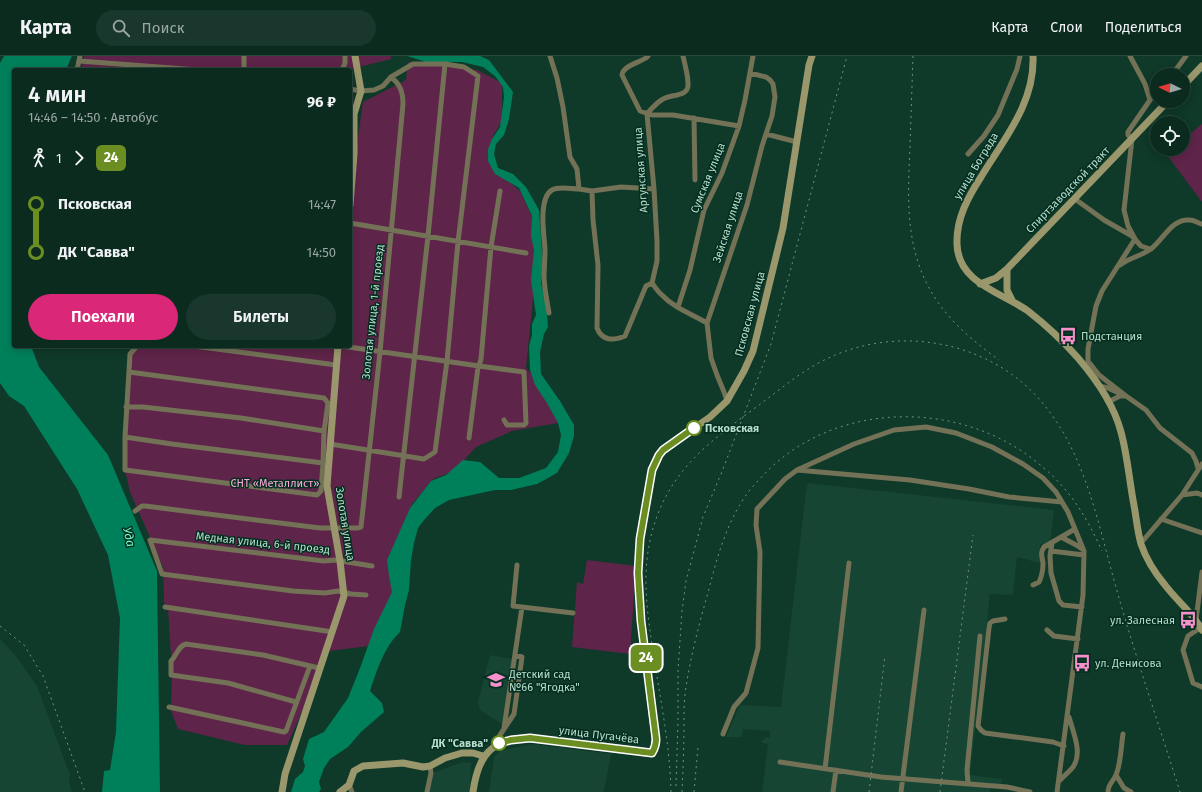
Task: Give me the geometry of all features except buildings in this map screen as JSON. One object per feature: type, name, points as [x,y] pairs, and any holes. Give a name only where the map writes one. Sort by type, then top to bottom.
[{"type":"street","points":[[244,56],[244,68]]},
{"type":"street","points":[[343,68],[345,63],[345,56]]},
{"type":"street","points":[[352,180],[354,154],[354,114],[361,91],[355,56]]},
{"type":"street","points":[[550,56],[557,78],[563,107],[570,157],[577,169],[579,189]]},
{"type":"street","points":[[648,56],[625,68],[622,73],[640,111],[647,114],[673,115],[738,126]]},
{"type":"street","name":"Аргунская улица","points":[[652,283],[657,260],[654,189],[647,114],[654,106],[665,98],[684,93],[686,90],[688,84],[683,56]]},
{"type":"street","name":"Сумская улица","points":[[678,307],[690,270],[698,230],[704,210],[722,172],[738,126],[750,74],[752,56]]},
{"type":"street","name":"Псковская улица","points":[[640,539],[652,470],[659,455],[663,450],[710,417],[727,401],[753,351],[783,228],[809,65],[812,56]]},
{"type":"street","points":[[968,154],[991,127],[998,115],[1017,69],[1020,56]]},
{"type":"street","name":"улица Бограда","points":[[1033,56],[1030,85],[1022,110],[972,191],[960,219],[957,244],[959,257],[968,274],[980,284],[1013,302],[1038,320],[1063,342],[1099,386],[1108,402],[1120,431],[1141,543],[1150,563],[1165,585],[1196,620],[1201,629]]},
{"type":"street","points":[[1130,56],[1145,84],[1150,100],[1128,132],[1128,135],[1132,139],[1124,210],[1128,226],[1135,239]]},
{"type":"street","points":[[1177,68],[1186,56]]},
{"type":"street","points":[[80,59],[177,68]]},
{"type":"street","points":[[330,444],[424,459],[435,452],[447,361],[458,242],[478,76],[464,68],[445,64],[413,64],[391,77],[383,86],[374,90],[361,91],[352,89]]},
{"type":"street","points":[[399,497],[428,236],[445,64]]},
{"type":"street","points":[[1190,79],[1202,66]]},
{"type":"street","name":"Зейская улица","points":[[727,401],[716,375],[711,358],[707,323],[747,205],[772,116],[775,97],[773,84],[766,78],[750,74]]},
{"type":"street","name":"Золотая улица, 1-й проезд","points":[[335,528],[361,527],[392,230],[403,96],[399,84],[391,77]]},
{"type":"street","name":"Спиртзаводской тракт","points":[[980,284],[996,278],[1007,269],[1161,108]]},
{"type":"street","points":[[694,118],[695,180]]},
{"type":"street","points":[[766,134],[797,142]]},
{"type":"street","points":[[549,313],[544,281],[545,249],[543,222],[544,203],[548,193],[556,188],[592,191],[621,187],[654,189]]},
{"type":"street","points":[[469,438],[478,367],[481,359],[491,247],[500,191]]},
{"type":"street","points":[[592,191],[593,220],[598,265],[597,328],[600,334],[604,338],[614,339],[625,336],[641,294],[647,284],[652,283],[662,296],[678,307],[707,323]]},
{"type":"street","points":[[1075,199],[1104,220],[1127,232],[1141,246],[1150,249]]},
{"type":"street","points":[[1119,266],[1150,249],[1176,224],[1184,220],[1192,220],[1202,226]]},
{"type":"street","points":[[352,223],[526,253]]},
{"type":"street","points":[[1135,239],[1122,258],[1119,266],[1102,290],[1096,306],[1088,349],[1088,360],[1100,375],[1146,410],[1160,428],[1192,453],[1198,468]]},
{"type":"street","points":[[1007,269],[1007,290],[1013,302]]},
{"type":"street","points":[[129,372],[324,398],[328,403],[321,491],[317,494],[125,470],[124,437],[130,354],[135,348]]},
{"type":"street","points":[[209,348],[336,365]]},
{"type":"street","name":"Золотая улица","points":[[282,792],[285,774],[319,668],[333,632],[344,593],[335,528],[327,486],[330,444],[326,433],[338,348]]},
{"type":"street","points":[[352,348],[524,372],[526,423],[524,425],[507,425],[504,420]]},
{"type":"street","points":[[1099,386],[1108,388],[1126,396]]},
{"type":"street","points":[[1108,402],[1120,396],[1126,396]]},
{"type":"street","points":[[126,407],[143,407],[241,418],[326,433]]},
{"type":"street","points":[[724,734],[734,706],[746,693],[758,648],[760,552],[756,526],[757,509],[785,478],[797,470],[854,444],[894,430],[926,427],[956,433],[992,447],[1023,464],[1043,478],[1056,492],[1068,512],[1084,553],[1082,607],[1058,792]]},
{"type":"street","points":[[124,437],[324,463]]},
{"type":"street","points":[[1141,543],[1182,495],[1202,464]]},
{"type":"street","points":[[797,470],[910,480],[1009,497],[1062,502]]},
{"type":"street","points":[[1182,495],[1197,493],[1202,495]]},
{"type":"street","points":[[136,511],[142,506],[145,506],[320,528],[335,528]]},
{"type":"street","points":[[1161,519],[1202,533]]},
{"type":"street","points":[[1033,585],[1039,582],[1042,577],[1043,564],[1041,551],[1044,547],[1052,544],[1075,529]]},
{"type":"street","points":[[1061,537],[1078,546],[1084,553]]},
{"type":"street","name":"улица Пугачёва","points":[[497,744],[511,740],[530,738],[652,753],[656,746],[656,739],[641,621],[638,573],[640,539]]},
{"type":"street","name":"Медная улица, 6-й проезд","points":[[344,593],[338,591],[325,593],[293,591],[162,574],[150,540],[340,561],[372,566]]},
{"type":"street","points":[[1052,544],[1051,573],[1059,600],[1064,604],[1082,607]]},
{"type":"street","points":[[1051,551],[1084,553]]},
{"type":"street","points":[[825,768],[849,563]]},
{"type":"street","points":[[517,565],[513,606],[573,613]]},
{"type":"street","points":[[1196,620],[1202,572]]},
{"type":"street","points":[[344,593],[366,595]]},
{"type":"street","points":[[165,607],[333,632]]},
{"type":"street","points":[[473,792],[483,756],[497,744],[504,728],[522,607]]},
{"type":"street","points":[[901,792],[924,610]]},
{"type":"street","points":[[1004,618],[993,621],[990,623],[988,628],[978,726],[985,733],[1053,742],[1064,746]]},
{"type":"street","points":[[1201,629],[1188,636],[1183,650],[1193,683],[1202,687]]},
{"type":"street","points":[[1047,630],[1054,636],[1078,639]]},
{"type":"street","points":[[968,784],[967,770],[980,636]]},
{"type":"street","points":[[296,702],[228,683],[171,675],[171,660],[175,657],[181,646],[186,644],[263,655],[319,668]]},
{"type":"street","points":[[169,707],[284,732],[286,731],[296,702],[304,686],[310,666]]},
{"type":"street","points":[[1059,781],[1074,766],[1076,759],[1077,748],[1068,715]]},
{"type":"street","points":[[1108,792],[1108,786],[1116,775],[1120,759],[1122,734]]},
{"type":"street","points":[[340,792],[350,789],[354,772],[363,766],[403,763],[423,767],[430,766],[445,758],[462,753],[473,753],[483,756]]},
{"type":"street","points":[[780,762],[881,777],[1007,787],[1030,792]]},
{"type":"street","points":[[427,792],[431,774],[430,766]]},
{"type":"street","points":[[833,792],[836,770]]},
{"type":"street","points":[[1116,775],[1124,788],[1131,792]]},
{"type":"shaded area","points":[[808,483],[1054,510],[1050,544],[1040,544],[1040,563],[1017,557],[1013,595],[990,594],[970,775],[1002,779],[1001,786],[992,784],[990,792],[762,792],[768,744],[762,743],[762,740],[764,740],[765,737],[770,738],[770,731],[743,729],[742,737],[726,737],[740,705],[781,707]]},
{"type":"shaded area","points":[[0,639],[16,656],[37,686],[70,775],[69,782],[72,792],[0,792]]},
{"type":"shaded area","name":"Детский сад №66 \"Ягодка\"","points":[[490,655],[512,659],[502,724],[480,710],[478,702]]},
{"type":"shaded area","points":[[531,744],[611,754],[605,792],[489,792],[494,757],[500,751]]},
{"type":"shaded area","points":[[463,762],[471,763],[470,792],[429,792],[433,773]]},
{"type":"green space","points":[[84,56],[391,56],[391,59],[352,69],[81,68]]},
{"type":"green space","name":"СНТ «Металлист»","points":[[408,62],[477,70],[502,83],[502,121],[493,136],[489,156],[503,177],[520,191],[532,217],[537,259],[526,368],[537,380],[558,423],[512,431],[476,447],[454,471],[433,479],[412,504],[390,563],[394,586],[388,605],[369,646],[329,651],[287,745],[245,745],[178,729],[171,711],[172,671],[168,609],[164,602],[163,567],[130,492],[123,461],[129,360],[136,348],[352,348],[352,144],[357,144],[363,102],[406,80]]},
{"type":"green space","points":[[1202,124],[1202,202],[1168,156],[1190,156],[1190,134]]},
{"type":"green space","points":[[587,560],[636,566],[630,654],[572,647],[577,582],[583,584]]},
{"type":"water","name":"Уда","points":[[4,56],[72,56],[67,68],[12,68],[12,348],[32,348],[39,367],[108,455],[157,571],[160,792],[102,792],[104,771],[110,770],[116,732],[120,618],[108,555],[77,489],[24,406],[9,396],[0,383],[0,63]]},
{"type":"water","points":[[407,56],[480,56],[489,60],[513,92],[509,119],[504,135],[496,144],[494,154],[498,168],[513,174],[526,187],[539,210],[543,264],[541,283],[546,303],[548,327],[544,334],[540,352],[541,374],[560,401],[574,425],[574,436],[569,453],[557,473],[537,484],[511,490],[495,490],[449,500],[435,508],[425,519],[418,528],[414,543],[409,590],[400,632],[385,652],[370,691],[382,703],[384,712],[361,732],[348,747],[330,759],[324,768],[319,782],[321,789],[319,792],[291,792],[295,779],[303,772],[305,766],[303,759],[309,739],[324,732],[348,698],[374,629],[392,592],[387,560],[410,508],[431,481],[446,475],[463,460],[480,462],[499,478],[519,478],[546,468],[558,452],[561,435],[558,423],[535,385],[530,370],[529,346],[532,335],[532,324],[536,315],[531,280],[534,250],[531,236],[532,216],[519,188],[495,174],[488,161],[488,149],[492,139],[500,127],[504,97],[503,87],[495,76],[483,67],[462,62],[426,62]]},
{"type":"railway","points":[[676,786],[678,670],[682,611],[686,581],[703,517],[771,344],[847,56]]},
{"type":"railway","points":[[913,56],[909,199],[911,234],[915,251],[920,268],[933,296],[949,317],[978,344],[999,360]]},
{"type":"railway","points":[[671,792],[667,742],[646,597],[646,567],[651,536],[658,514],[667,495],[690,462],[720,434],[792,380],[812,367],[833,356],[861,346],[890,342],[919,341],[948,346],[976,354],[1001,368],[1025,385],[1045,406],[1059,426],[1071,448],[1090,494],[1124,616],[1180,792]]},
{"type":"railway","points":[[682,792],[685,692],[696,638],[712,577],[727,531],[744,498],[756,483],[787,454],[820,435],[857,422],[895,417],[933,419],[971,427],[1007,442],[1050,473],[1060,483],[1076,504],[1090,526],[1102,551]]},
{"type":"railway","points":[[940,792],[973,535]]},
{"type":"railway","points":[[0,626],[24,645],[43,676],[85,792]]},
{"type":"railway","points":[[869,792],[885,655]]},
{"type":"railway","points":[[694,792],[698,747]]},
{"type":"bus line","name":"24","points":[[499,743],[519,738],[530,738],[652,753],[654,750],[656,746],[656,739],[641,621],[638,573],[640,539],[652,470],[655,462],[663,450],[694,428]]},
{"type":"place","name":"Подстанция","points":[[1068,336]]},
{"type":"place","name":"Псковская","points":[[694,428]]},
{"type":"place","name":"ул. Залесная","points":[[1188,620]]},
{"type":"place","name":"ул. Денисова","points":[[1082,663]]},
{"type":"place","name":"Детский сад №66 \"Ягодка\"","points":[[496,680]]},
{"type":"place","name":"ДК \"Савва\"","points":[[499,743]]}]
